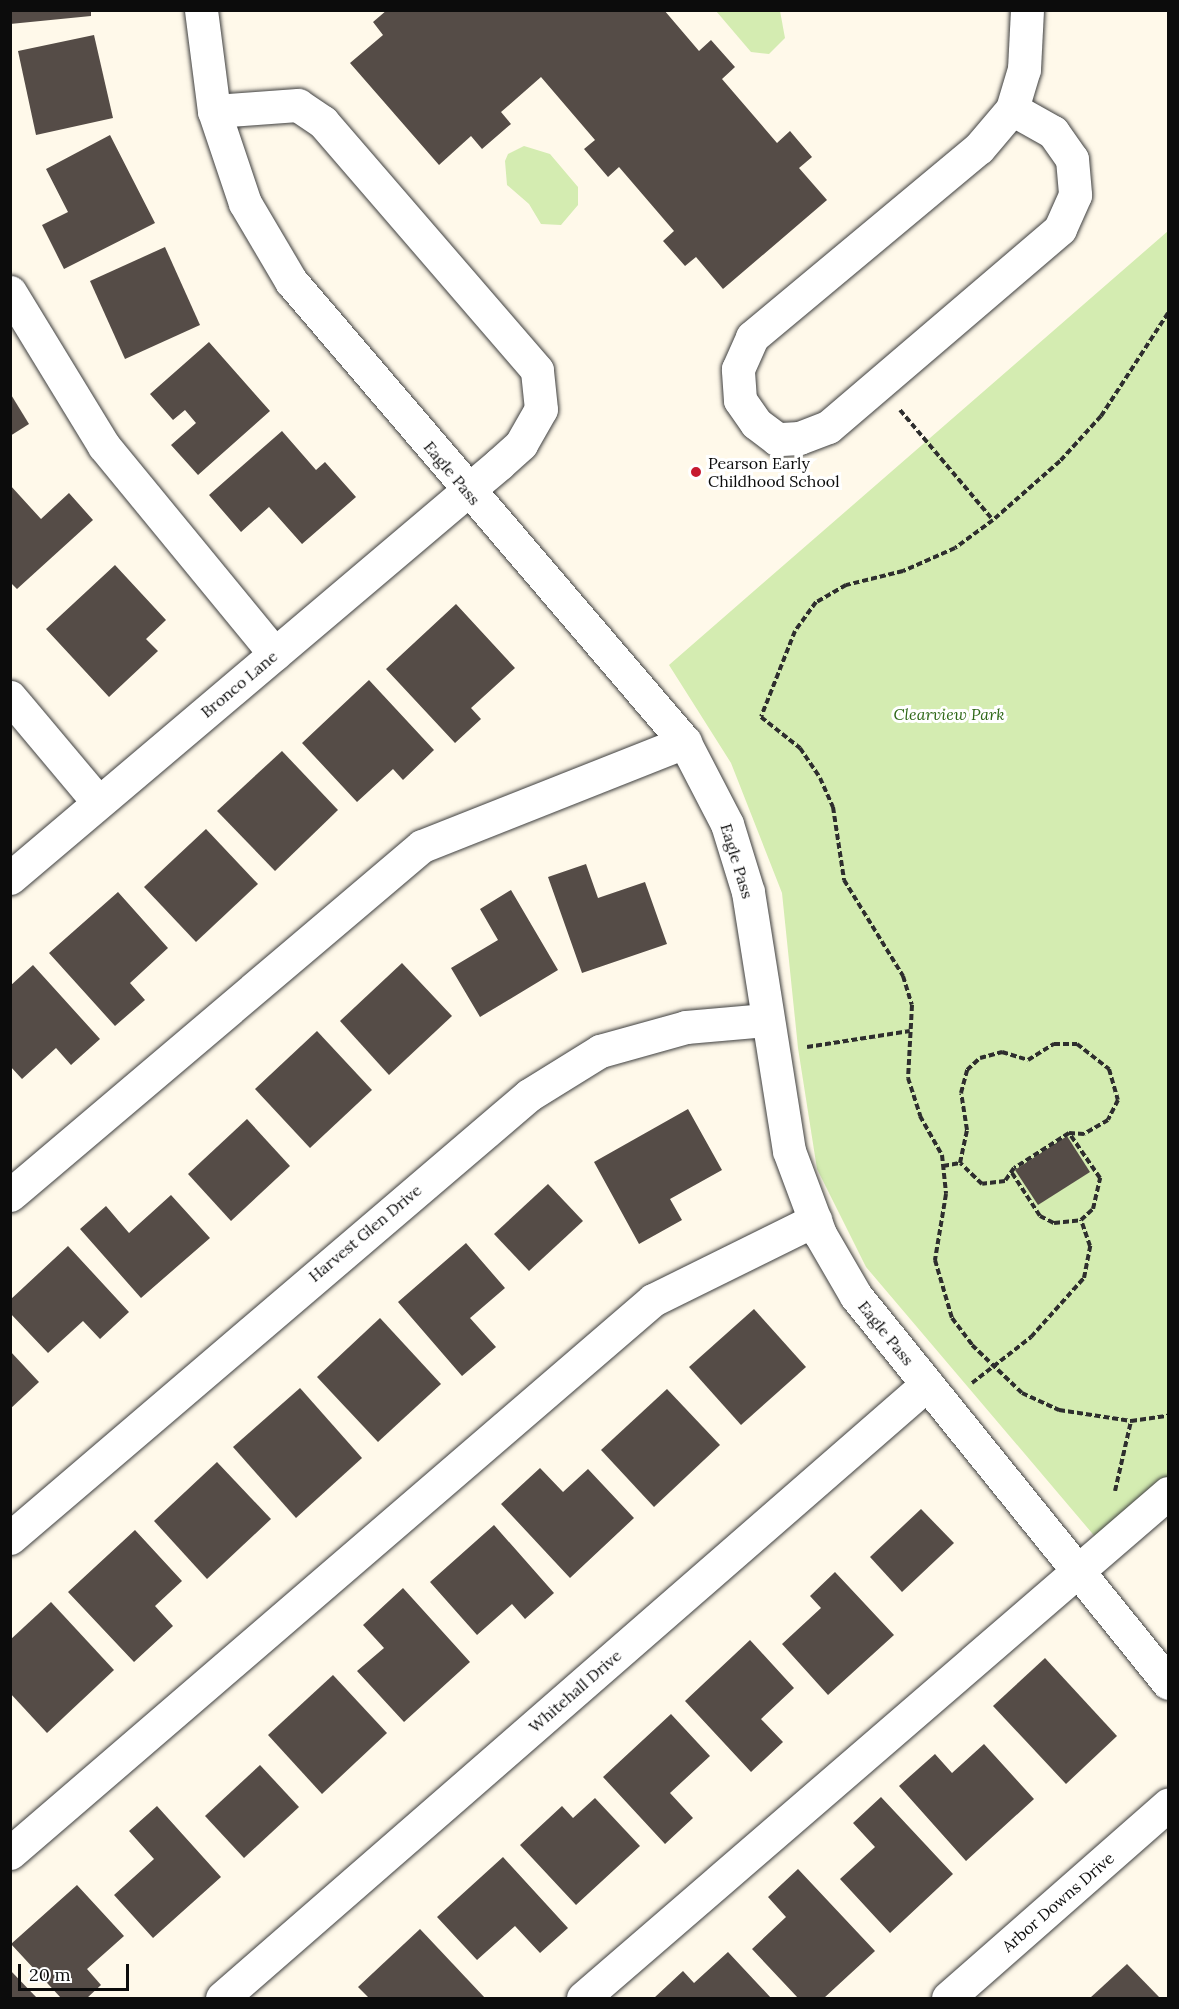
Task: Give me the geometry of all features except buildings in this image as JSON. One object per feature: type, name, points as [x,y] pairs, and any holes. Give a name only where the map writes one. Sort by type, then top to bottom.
[{"type":"street","name":"Eagle Pass","points":[[201,10],[214,111],[246,203],[291,280],[468,492],[685,742],[727,824],[748,892],[766,1020],[789,1151],[815,1220],[856,1296],[1168,1683]]},
{"type":"street","points":[[1012,109],[1053,132],[1072,159],[1075,195],[1060,230],[828,427],[799,438],[777,439],[756,423],[741,400],[738,369],[752,337],[979,148],[1012,109],[1024,69],[1026,11]]},
{"type":"street","name":"Bronco Lane","points":[[10,878],[468,492],[521,444],[541,409],[537,370],[322,122],[298,105],[214,111]]},
{"type":"street","points":[[10,292],[104,446],[275,654]]},
{"type":"street","points":[[10,697],[98,802]]},
{"type":"street","points":[[10,1196],[422,846],[685,742]]},
{"type":"street","name":"Harvest Glen Drive","points":[[10,1538],[529,1095],[600,1051],[686,1027],[766,1020]]},
{"type":"street","points":[[10,1853],[653,1300],[815,1220]]},
{"type":"street","name":"Whitehall Drive","points":[[222,1998],[927,1384]]},
{"type":"street","points":[[583,1998],[1168,1493]]},
{"type":"street","name":"Arbor Downs Drive","points":[[948,1998],[1168,1805]]},
{"type":"path","points":[[1168,313],[1101,416],[1060,461],[993,520],[955,548],[903,571],[846,585],[816,602],[795,632],[761,717],[800,748],[820,778],[833,807],[844,880],[903,976],[912,1005],[908,1078],[943,1166],[946,1194],[935,1260],[941,1288],[952,1318],[992,1366],[1022,1393],[1059,1410],[1131,1421],[1168,1416]]},
{"type":"path","points":[[910,422],[993,520]]},
{"type":"path","points":[[799,1048],[910,1031]]},
{"type":"path","points":[[1054,1044],[1077,1044],[1109,1069],[1118,1100],[1108,1119],[1084,1134],[1069,1134],[1012,1173],[1005,1182],[982,1184],[960,1162],[967,1130],[961,1093],[967,1070],[980,1058],[1002,1052],[1028,1060],[1054,1044]]},
{"type":"path","points":[[1012,1173],[1040,1216],[1054,1223],[1081,1220],[1093,1209],[1100,1178],[1069,1134]]},
{"type":"path","points":[[943,1166],[960,1162]]},
{"type":"path","points":[[964,1390],[1031,1337],[1084,1278],[1090,1246],[1081,1220]]},
{"type":"path","points":[[1113,1499],[1131,1421]]},
{"type":"green space","points":[[716,11],[780,11],[785,38],[769,54],[751,52]]},
{"type":"green space","points":[[524,146],[550,154],[578,187],[578,205],[561,225],[541,224],[529,204],[507,185],[505,161],[508,154]]},
{"type":"green space","name":"Clearview Park","points":[[1168,231],[1168,1479],[1097,1539],[866,1267],[817,1169],[798,1048],[782,893],[731,763],[669,665]]},
{"type":"place","name":"Pearson Early Childhood School","points":[[696,472]]}]
